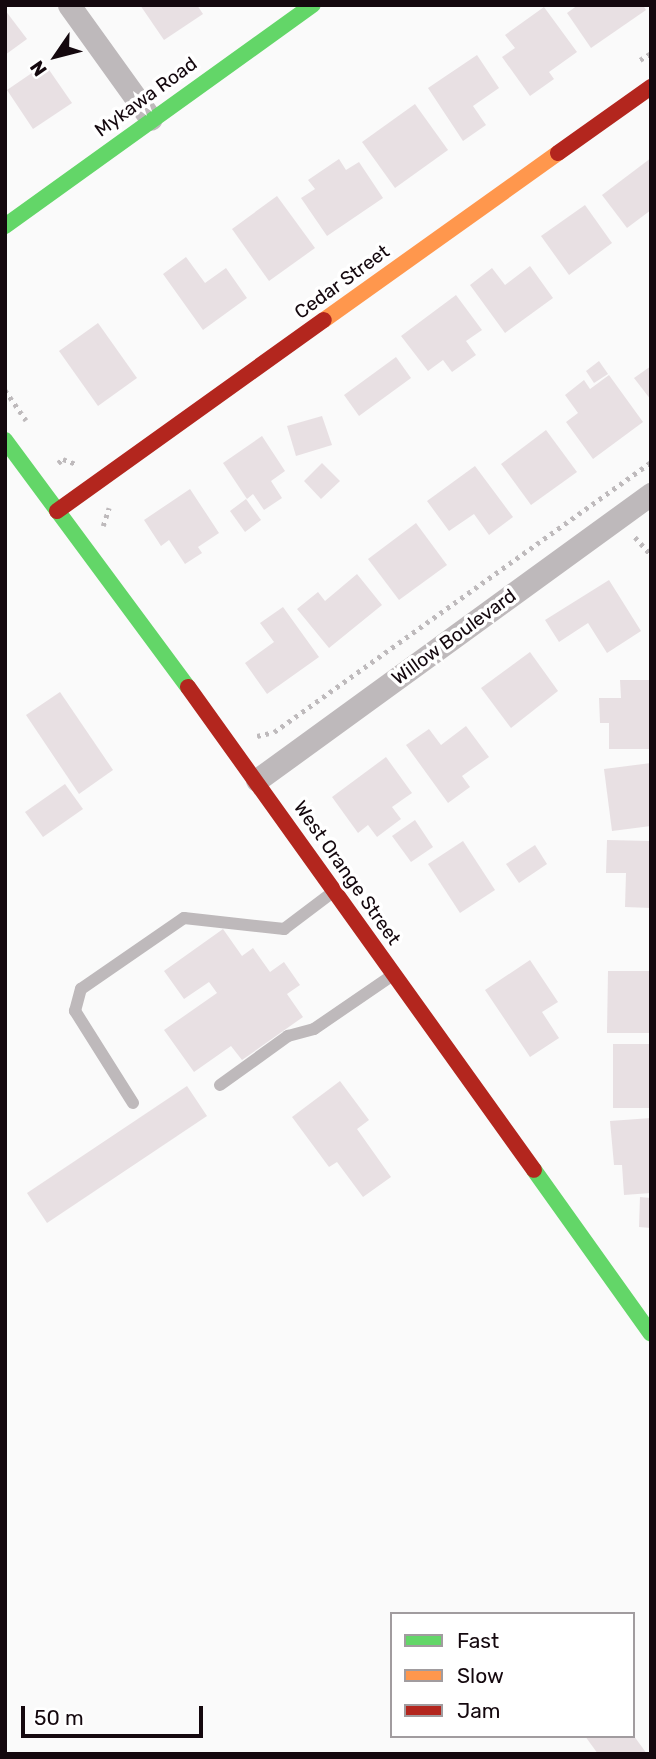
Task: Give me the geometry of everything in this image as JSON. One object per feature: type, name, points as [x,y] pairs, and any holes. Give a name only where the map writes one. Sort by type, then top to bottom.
[{"type":"street","points":[[69,5],[150,119]]},
{"type":"street","name":"Mykawa Road","points":[[5,226],[150,119],[313,5]]},
{"type":"street","name":"Cedar Street","points":[[57,511],[651,87]]},
{"type":"street","name":"West Orange Street","points":[[5,440],[257,780],[651,1334]]},
{"type":"street","name":"Willow Boulevard","points":[[257,780],[650,496]]},
{"type":"lane","points":[[133,1103],[75,1011],[81,989],[184,918],[284,929],[334,891]]},
{"type":"lane","points":[[220,1086],[288,1036],[314,1029],[394,975]]},
{"type":"path","points":[[256,736],[274,732],[651,462]]},
{"type":"building","points":[[140,5],[197,5],[203,14],[164,40]]},
{"type":"building","points":[[578,5],[643,5],[646,10],[591,48],[567,13]]},
{"type":"building","points":[[544,7],[577,52],[549,72],[554,79],[530,96],[502,57],[515,48],[505,35]]},
{"type":"building","points":[[5,10],[27,39],[5,55]]},
{"type":"building","points":[[477,55],[499,88],[473,106],[486,125],[463,141],[428,88]]},
{"type":"building","points":[[45,64],[72,103],[33,129],[7,90]]},
{"type":"building","points":[[415,104],[448,150],[395,188],[362,142]]},
{"type":"building","points":[[651,158],[651,210],[627,228],[602,195]]},
{"type":"building","points":[[339,159],[346,170],[359,162],[383,198],[327,236],[301,198],[315,189],[308,180]]},
{"type":"building","points":[[277,196],[315,248],[269,281],[232,229]]},
{"type":"building","points":[[585,205],[612,243],[569,275],[541,236]]},
{"type":"building","points":[[186,257],[205,283],[226,268],[247,298],[203,330],[163,274]]},
{"type":"building","points":[[530,266],[553,298],[505,333],[470,285],[492,268],[505,285]]},
{"type":"building","points":[[456,295],[482,330],[466,341],[476,355],[452,372],[443,360],[428,371],[401,336]]},
{"type":"building","points":[[98,323],[137,378],[98,406],[59,351]]},
{"type":"building","points":[[396,357],[411,378],[359,416],[344,395]]},
{"type":"building","points":[[599,361],[608,374],[594,383],[586,371]]},
{"type":"building","points":[[651,366],[651,400],[634,378]]},
{"type":"building","points":[[609,375],[643,422],[593,459],[566,422],[578,413],[565,395],[584,380],[590,389]]},
{"type":"building","points":[[322,416],[332,445],[296,456],[287,426]]},
{"type":"building","points":[[546,430],[577,472],[531,505],[501,464]]},
{"type":"building","points":[[262,436],[285,471],[271,481],[282,498],[264,510],[253,494],[247,499],[223,463]]},
{"type":"building","points":[[322,463],[340,481],[321,499],[304,481]]},
{"type":"building","points":[[475,466],[513,517],[489,535],[474,514],[449,531],[427,501]]},
{"type":"building","points":[[190,489],[219,533],[198,547],[202,553],[185,564],[169,540],[161,546],[144,520]]},
{"type":"building","points":[[246,499],[261,520],[245,532],[230,511]]},
{"type":"building","points":[[416,523],[447,565],[399,600],[368,559]]},
{"type":"building","points":[[357,574],[382,605],[329,648],[297,609],[318,592],[325,601]]},
{"type":"building","points":[[609,580],[641,631],[607,653],[588,623],[559,642],[545,620]]},
{"type":"building","points":[[283,607],[319,657],[267,694],[245,663],[274,642],[260,623]]},
{"type":"building","points":[[530,652],[558,691],[511,728],[481,688]]},
{"type":"building","points":[[620,680],[651,680],[651,749],[609,749],[609,723],[600,723],[599,698],[621,698]]},
{"type":"building","points":[[60,692],[113,770],[79,794],[26,715]]},
{"type":"building","points":[[466,726],[489,757],[462,776],[470,787],[448,803],[406,745],[429,729],[441,745]]},
{"type":"building","points":[[386,757],[412,793],[392,807],[401,819],[377,837],[368,825],[358,833],[332,797]]},
{"type":"building","points":[[651,763],[651,826],[612,831],[604,769]]},
{"type":"building","points":[[65,784],[83,809],[43,837],[25,812]]},
{"type":"building","points":[[415,820],[433,847],[411,862],[392,836]]},
{"type":"building","points":[[607,840],[651,841],[651,908],[625,907],[626,873],[606,873]]},
{"type":"building","points":[[463,841],[495,890],[460,913],[428,864]]},
{"type":"building","points":[[535,845],[547,864],[519,883],[506,864]]},
{"type":"building","points":[[223,929],[242,956],[253,948],[270,972],[284,962],[300,985],[287,994],[303,1017],[242,1060],[231,1046],[194,1072],[164,1030],[217,993],[209,982],[184,999],[164,971]]},
{"type":"building","points":[[530,960],[558,1002],[542,1012],[559,1038],[530,1057],[485,990]]},
{"type":"building","points":[[608,971],[651,971],[651,1033],[607,1033]]},
{"type":"building","points":[[613,1044],[651,1044],[651,1108],[613,1108]]},
{"type":"building","points":[[340,1081],[369,1120],[357,1129],[391,1177],[363,1197],[337,1162],[329,1167],[292,1117]]},
{"type":"building","points":[[187,1086],[207,1116],[47,1223],[27,1193]]},
{"type":"building","points":[[651,1118],[651,1193],[624,1195],[622,1165],[614,1165],[610,1121]]},
{"type":"building","points":[[640,1197],[651,1198],[651,1228],[639,1227]]},
{"type":"building","points":[[635,1737],[647,1754],[598,1754],[586,1738]]},
{"type":"traffic: fast","points":[[5,226],[313,5]]},
{"type":"traffic: fast","points":[[5,440],[188,687]]},
{"type":"traffic: fast","points":[[534,1170],[651,1334]]},
{"type":"traffic: slow","points":[[324,320],[558,153]]},
{"type":"traffic: jam","points":[[558,153],[651,87]]},
{"type":"traffic: jam","points":[[57,511],[324,320]]},
{"type":"traffic: jam","points":[[188,687],[534,1170]]}]
